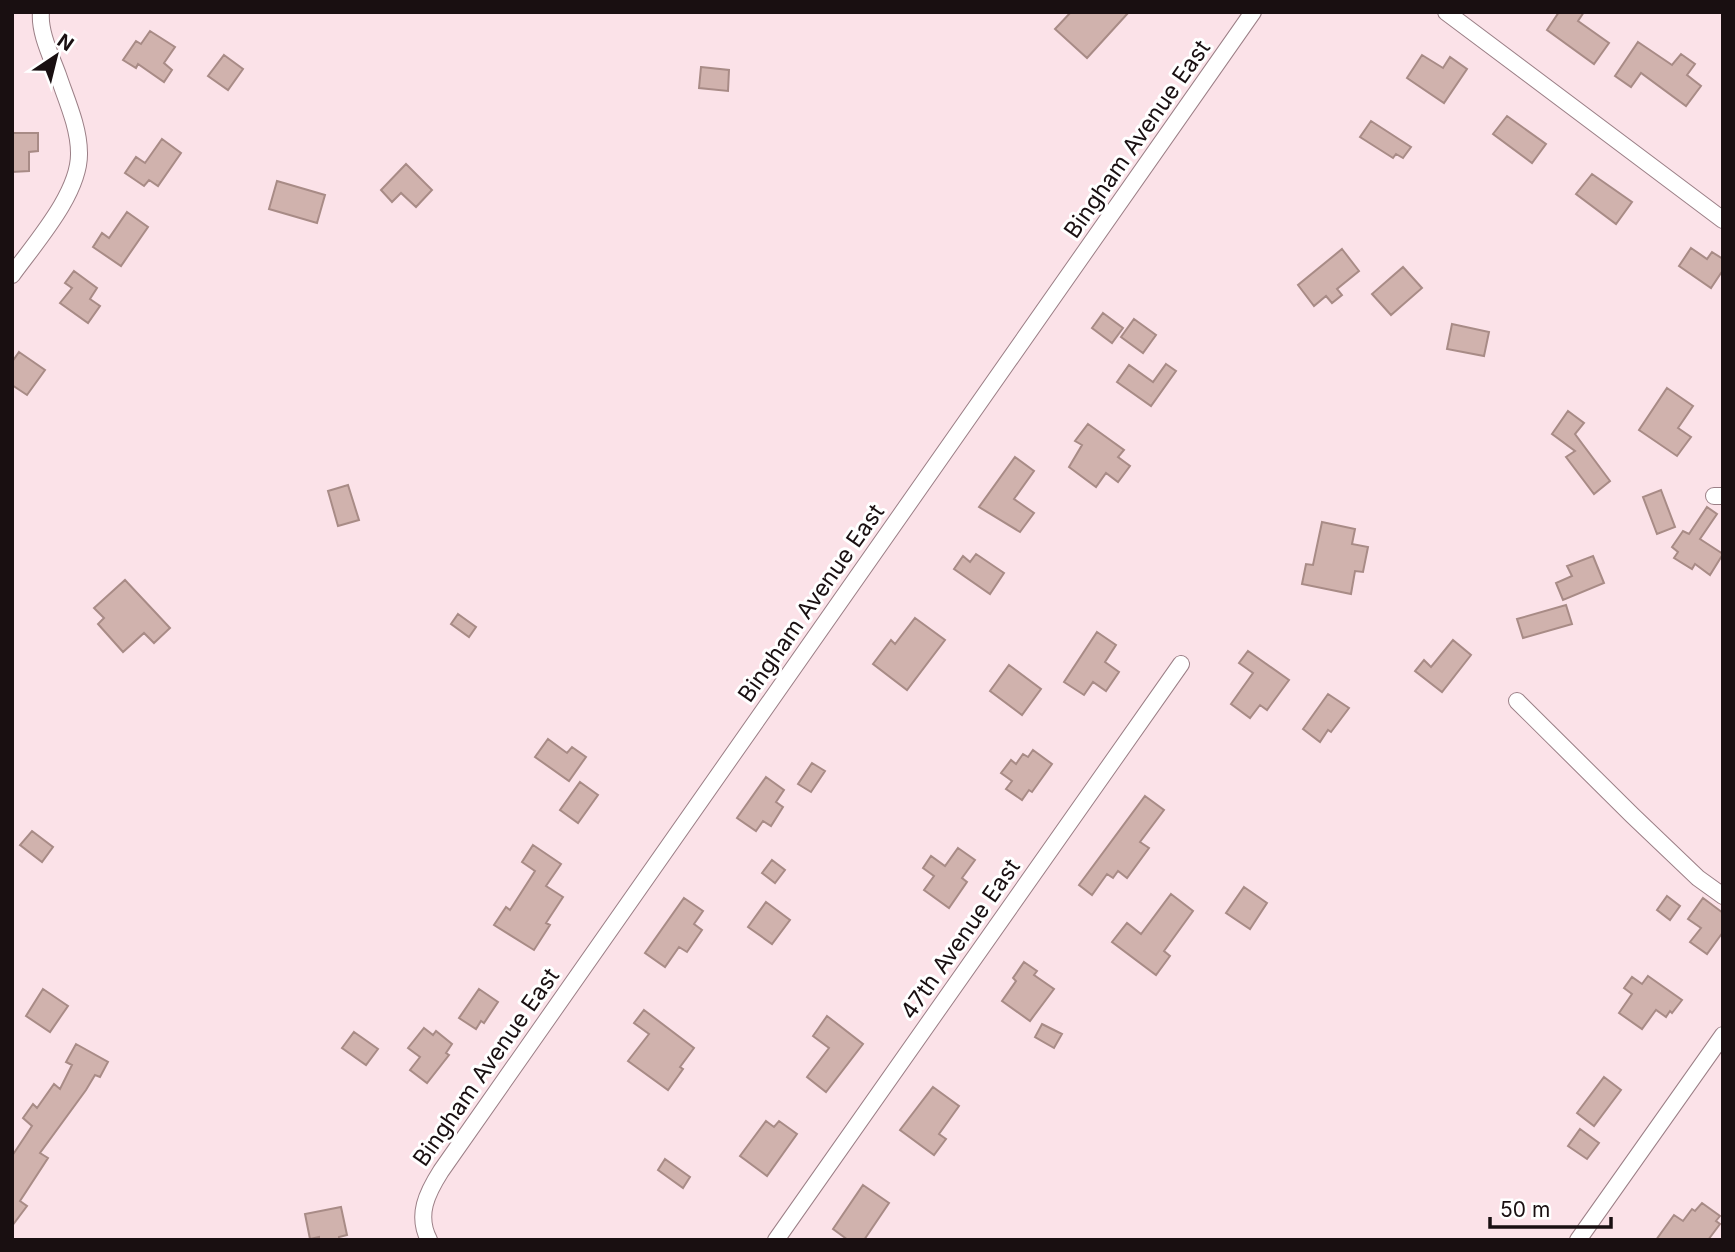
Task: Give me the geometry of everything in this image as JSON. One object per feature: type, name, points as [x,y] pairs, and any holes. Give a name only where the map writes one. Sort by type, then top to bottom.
[{"type":"street","points":[[12,275],[68,195],[76,179],[79,154],[74,126],[43,32],[41,12]]},
{"type":"street","name":"Bingham Avenue East","points":[[426,1233],[422,1216],[426,1198],[441,1171],[1253,12]]},
{"type":"street","points":[[1446,12],[1723,220]]},
{"type":"street","name":"47th Avenue East","points":[[776,1240],[1181,664]]},
{"type":"street","points":[[1517,701],[1698,878],[1723,896]]},
{"type":"street","points":[[1578,1240],[1723,1035]]},
{"type":"building","points":[[1071,12],[1129,12],[1087,58],[1055,29]]},
{"type":"building","points":[[1559,12],[1584,12],[1578,21],[1609,43],[1594,64],[1547,30]]},
{"type":"building","points":[[150,31],[175,47],[164,63],[172,70],[164,82],[138,64],[136,68],[123,60],[136,41],[141,44]]},
{"type":"building","points":[[1638,42],[1672,65],[1681,54],[1695,64],[1687,75],[1701,86],[1686,106],[1641,73],[1631,87],[1615,76]]},
{"type":"building","points":[[224,55],[243,69],[228,90],[208,76]]},
{"type":"building","points":[[1422,55],[1443,68],[1450,57],[1467,69],[1444,103],[1407,78]]},
{"type":"building","points":[[701,67],[729,70],[728,91],[699,88]]},
{"type":"building","points":[[1507,116],[1546,144],[1532,163],[1493,134]]},
{"type":"building","points":[[1371,121],[1411,147],[1403,158],[1396,154],[1393,158],[1360,137]]},
{"type":"building","points":[[12,133],[38,133],[38,151],[29,152],[29,171],[12,172]]},
{"type":"building","points":[[162,139],[181,153],[158,186],[149,180],[144,186],[125,173],[136,157],[145,163]]},
{"type":"building","points":[[406,164],[432,190],[416,207],[401,193],[392,202],[381,190]]},
{"type":"building","points":[[1592,174],[1632,202],[1616,224],[1576,194]]},
{"type":"building","points":[[277,181],[325,195],[317,223],[269,209]]},
{"type":"building","points":[[127,212],[148,227],[121,266],[93,247],[102,233],[109,238]]},
{"type":"building","points":[[1691,248],[1707,259],[1712,252],[1723,259],[1723,270],[1711,288],[1679,266]]},
{"type":"building","points":[[1342,249],[1359,271],[1337,289],[1342,295],[1332,303],[1326,296],[1314,306],[1298,285]]},
{"type":"building","points":[[1403,267],[1422,288],[1391,315],[1372,294]]},
{"type":"building","points":[[74,271],[97,288],[90,299],[100,306],[88,323],[60,303],[72,288],[65,283]]},
{"type":"building","points":[[1103,313],[1123,328],[1112,343],[1092,328]]},
{"type":"building","points":[[1134,319],[1156,335],[1143,353],[1121,337]]},
{"type":"building","points":[[1452,324],[1489,332],[1484,356],[1447,349]]},
{"type":"building","points":[[19,352],[45,370],[27,395],[12,385],[12,362]]},
{"type":"building","points":[[1166,364],[1176,371],[1151,406],[1117,382],[1129,365],[1153,382]]},
{"type":"building","points":[[1667,388],[1693,406],[1678,428],[1691,437],[1677,456],[1639,430]]},
{"type":"building","points":[[1568,411],[1584,423],[1575,434],[1610,481],[1594,494],[1566,457],[1575,451],[1552,434]]},
{"type":"building","points":[[1088,424],[1124,450],[1118,457],[1130,466],[1118,482],[1106,473],[1096,487],[1069,467],[1082,445],[1075,441]]},
{"type":"building","points":[[1015,457],[1034,471],[1014,499],[1034,513],[1020,532],[979,507]]},
{"type":"building","points":[[348,485],[359,520],[338,526],[328,491]]},
{"type":"building","points":[[1661,490],[1675,527],[1657,534],[1643,497]]},
{"type":"building","points":[[1707,507],[1717,514],[1700,539],[1723,554],[1710,575],[1695,564],[1692,569],[1674,558],[1678,552],[1672,547],[1683,531],[1689,534]]},
{"type":"building","points":[[1322,522],[1355,529],[1352,544],[1368,547],[1363,572],[1355,571],[1351,594],[1302,584],[1306,564],[1313,565]]},
{"type":"building","points":[[976,554],[1004,573],[990,594],[954,569],[963,556],[970,562]]},
{"type":"building","points":[[1593,556],[1604,583],[1563,600],[1556,583],[1572,576],[1567,566]]},
{"type":"building","points":[[125,580],[170,628],[154,643],[144,633],[123,652],[98,624],[104,618],[94,608]]},
{"type":"building","points":[[1566,605],[1572,624],[1523,638],[1517,619]]},
{"type":"building","points":[[458,614],[476,627],[469,637],[451,624]]},
{"type":"building","points":[[915,618],[945,640],[907,690],[873,664],[891,640],[895,644]]},
{"type":"building","points":[[1097,632],[1116,645],[1105,662],[1119,672],[1106,691],[1093,682],[1084,695],[1064,682]]},
{"type":"building","points":[[1453,640],[1471,655],[1442,692],[1415,671],[1424,660],[1431,667]]},
{"type":"building","points":[[1248,651],[1289,680],[1267,710],[1260,705],[1250,718],[1231,704],[1253,673],[1239,663]]},
{"type":"building","points":[[1009,665],[1041,689],[1022,715],[990,691]]},
{"type":"building","points":[[1328,694],[1349,708],[1320,742],[1303,729]]},
{"type":"building","points":[[548,739],[567,753],[572,747],[586,757],[569,781],[535,757]]},
{"type":"building","points":[[1033,750],[1052,764],[1032,792],[1029,790],[1022,800],[1006,789],[1012,781],[1001,773],[1011,760],[1016,764],[1023,754],[1028,757]]},
{"type":"building","points":[[812,763],[825,771],[811,792],[798,784]]},
{"type":"building","points":[[766,777],[784,790],[776,802],[783,807],[771,826],[763,821],[756,831],[737,818]]},
{"type":"building","points":[[580,782],[598,795],[578,823],[560,810]]},
{"type":"building","points":[[1145,796],[1164,810],[1140,842],[1149,848],[1127,878],[1118,871],[1113,878],[1107,874],[1092,895],[1079,885]]},
{"type":"building","points":[[32,831],[53,847],[42,862],[20,845]]},
{"type":"building","points":[[533,845],[561,864],[546,886],[563,897],[546,923],[550,925],[534,950],[494,925],[506,907],[510,910],[535,871],[522,862]]},
{"type":"building","points":[[958,848],[975,860],[962,878],[967,882],[949,908],[924,890],[934,876],[923,868],[931,856],[945,866]]},
{"type":"building","points":[[772,860],[785,870],[775,883],[762,873]]},
{"type":"building","points":[[1244,887],[1267,903],[1250,929],[1226,913]]},
{"type":"building","points":[[1171,894],[1193,911],[1164,951],[1170,956],[1156,975],[1112,942],[1127,923],[1141,934]]},
{"type":"building","points":[[1667,896],[1680,906],[1670,920],[1657,910]]},
{"type":"building","points":[[684,898],[703,911],[694,924],[702,930],[687,952],[679,947],[665,967],[645,953]]},
{"type":"building","points":[[1703,898],[1723,913],[1723,932],[1707,954],[1690,942],[1701,928],[1688,919]]},
{"type":"building","points":[[766,902],[790,920],[772,944],[748,927]]},
{"type":"building","points":[[1024,962],[1037,971],[1034,975],[1054,989],[1030,1021],[1002,1001],[1016,981],[1013,978]]},
{"type":"building","points":[[1648,976],[1682,1000],[1666,1017],[1656,1010],[1642,1029],[1619,1013],[1632,994],[1624,988],[1632,977],[1642,984]]},
{"type":"building","points":[[43,989],[68,1006],[50,1032],[26,1016]]},
{"type":"building","points":[[479,989],[498,1002],[484,1023],[481,1021],[476,1029],[459,1018]]},
{"type":"building","points":[[644,1010],[694,1048],[668,1090],[628,1061],[649,1034],[634,1023]]},
{"type":"building","points":[[827,1016],[863,1044],[826,1092],[807,1077],[829,1048],[813,1036]]},
{"type":"building","points":[[1042,1024],[1062,1034],[1054,1048],[1035,1037]]},
{"type":"building","points":[[424,1028],[433,1035],[436,1031],[452,1044],[446,1053],[449,1055],[427,1083],[410,1070],[420,1057],[408,1048]]},
{"type":"building","points":[[354,1032],[378,1049],[366,1065],[342,1048]]},
{"type":"building","points":[[76,1044],[108,1062],[100,1077],[95,1075],[40,1153],[48,1158],[20,1201],[27,1206],[12,1226],[12,1156],[32,1126],[23,1118],[33,1104],[37,1108],[54,1084],[60,1089],[72,1065],[66,1062]]},
{"type":"building","points":[[1604,1077],[1621,1090],[1594,1126],[1577,1113]]},
{"type":"building","points":[[933,1087],[959,1106],[939,1134],[946,1139],[934,1155],[900,1130]]},
{"type":"building","points":[[766,1121],[774,1127],[779,1121],[797,1134],[767,1176],[740,1156]]},
{"type":"building","points":[[1580,1129],[1599,1143],[1587,1159],[1568,1146]]},
{"type":"building","points":[[665,1159],[690,1177],[683,1188],[658,1170]]},
{"type":"building","points":[[863,1185],[889,1203],[864,1240],[848,1240],[833,1229]]},
{"type":"building","points":[[1702,1203],[1720,1216],[1716,1221],[1720,1224],[1708,1240],[1656,1240],[1674,1215],[1683,1221],[1692,1209],[1695,1211]]},
{"type":"building","points":[[341,1207],[347,1235],[339,1237],[339,1240],[319,1240],[319,1237],[310,1239],[305,1214]]}]
